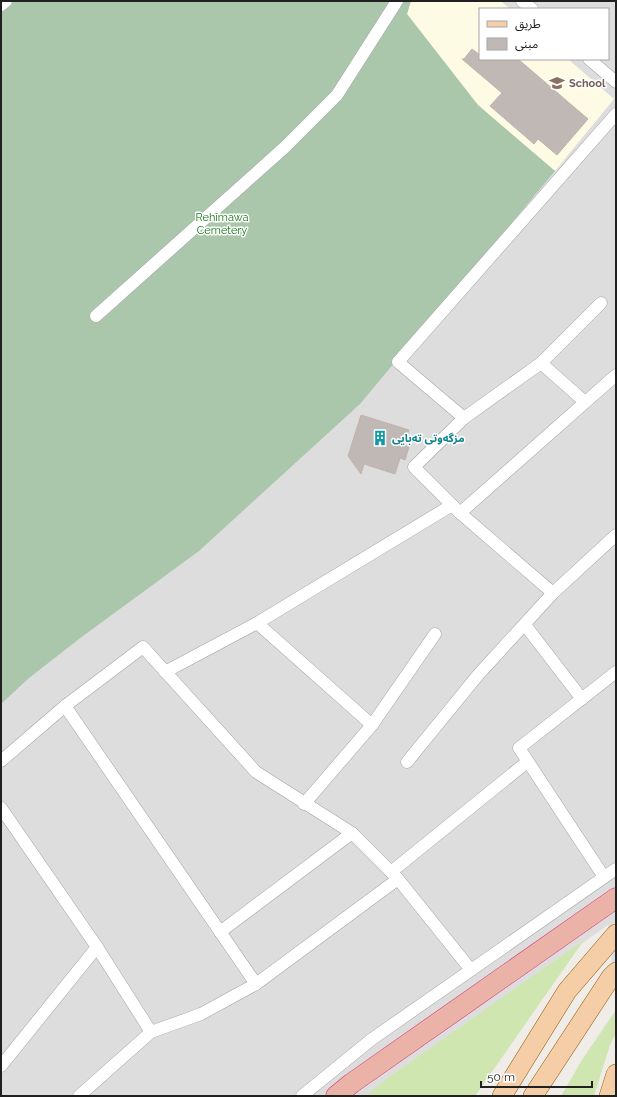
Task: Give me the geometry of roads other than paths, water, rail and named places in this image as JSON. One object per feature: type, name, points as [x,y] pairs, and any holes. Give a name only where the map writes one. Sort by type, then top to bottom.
[{"type":"highway","points":[[336,1096],[352,1083],[616,898]]},
{"type":"main road","points":[[502,1096],[567,991],[616,934]]},
{"type":"main road","points":[[532,1096],[616,972]]},
{"type":"main road","points":[[608,1096],[616,1074]]},
{"type":"street","points":[[1,5],[6,1]]},
{"type":"street","points":[[96,316],[285,147],[337,95],[397,1]]},
{"type":"street","points":[[522,1],[531,8]]},
{"type":"street","points":[[591,60],[616,82]]},
{"type":"street","points":[[464,418],[398,362],[616,114]]},
{"type":"street","points":[[553,593],[456,509],[414,467],[464,418],[541,363],[601,303]]},
{"type":"street","points":[[541,363],[585,402]]},
{"type":"street","points":[[165,672],[257,623],[456,509],[616,375]]},
{"type":"street","points":[[407,762],[478,675],[553,593],[616,535]]},
{"type":"street","points":[[257,623],[372,725]]},
{"type":"street","points":[[525,625],[582,699]]},
{"type":"street","points":[[304,804],[372,725],[435,634]]},
{"type":"street","points":[[1,761],[65,706],[143,647],[256,772],[304,804],[352,833],[395,875],[471,970]]},
{"type":"street","points":[[604,877],[518,748],[616,672]]},
{"type":"street","points":[[65,706],[256,984]]},
{"type":"street","points":[[79,1096],[151,1032],[201,1014],[256,984],[395,875],[527,762]]},
{"type":"street","points":[[1,808],[97,947],[151,1032]]},
{"type":"street","points":[[220,932],[352,833]]},
{"type":"street","points":[[302,1096],[372,1039],[616,869]]},
{"type":"street","points":[[1,1066],[97,947]]},
{"type":"place","name":"School","points":[[557,83]]},
{"type":"place","name":"مزگەوتی تەبایی","points":[[380,438]]},
{"type":"park label","name":"Rehîmawa Cemetery","points":[[222,223]]}]
